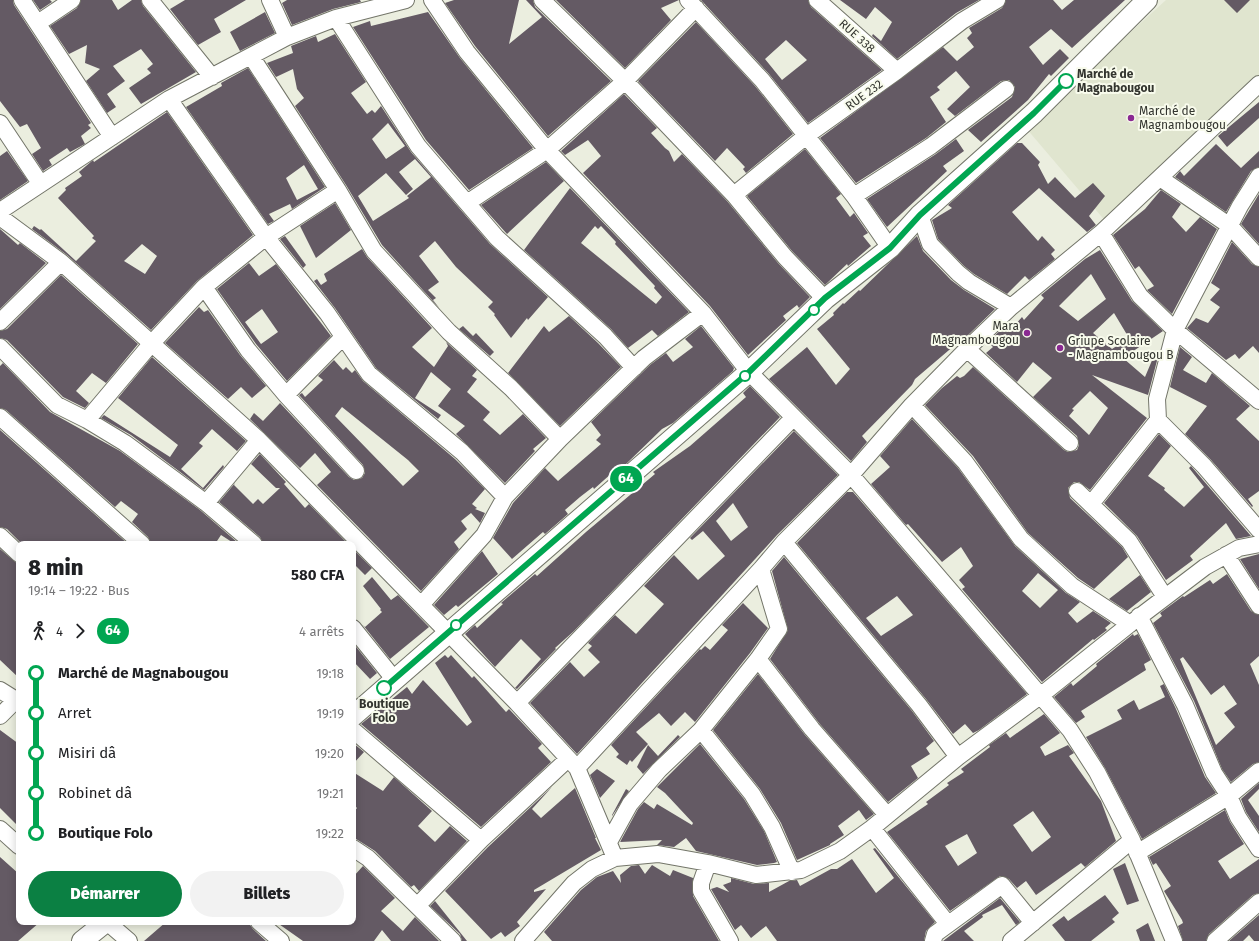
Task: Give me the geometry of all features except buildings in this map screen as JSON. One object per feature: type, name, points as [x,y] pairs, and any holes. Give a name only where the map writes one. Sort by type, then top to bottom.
[{"type":"street","points":[[22,0],[112,137]]},
{"type":"street","points":[[38,23],[72,0]]},
{"type":"street","points":[[150,0],[212,77]]},
{"type":"street","points":[[270,0],[287,37]]},
{"type":"street","points":[[0,211],[40,183],[169,99],[287,37],[379,3],[406,0]]},
{"type":"street","points":[[432,0],[467,52],[547,150],[703,313],[749,372],[851,475],[1070,730],[1093,766],[1134,846],[1174,941]]},
{"type":"street","points":[[542,0],[625,81],[734,195],[785,257],[825,298]]},
{"type":"street","name":"RUE 338","points":[[818,0],[897,71]]},
{"type":"street","name":"RUE 232","points":[[734,195],[806,136],[897,71],[962,21],[997,0]]},
{"type":"street","points":[[356,713],[749,372],[825,298],[890,248],[920,215],[1034,113],[1147,0]]},
{"type":"street","points":[[468,203],[547,150],[625,81],[692,4],[762,80],[854,196],[890,248]]},
{"type":"street","points":[[336,18],[418,146],[497,238],[599,331],[634,368]]},
{"type":"street","points":[[251,56],[338,190],[374,251],[450,332],[511,388],[560,439]]},
{"type":"street","points":[[418,905],[481,840],[572,763],[761,569],[784,542],[851,475],[912,406],[967,349],[1011,307],[1100,233],[1259,84]]},
{"type":"street","points":[[854,196],[931,146],[1006,89]]},
{"type":"street","points":[[169,99],[266,237],[327,313],[369,374],[462,452],[505,497]]},
{"type":"street","points":[[0,123],[40,183]]},
{"type":"street","points":[[1259,176],[1240,206],[1175,330],[1156,399],[1158,420],[1204,466],[1259,530]]},
{"type":"street","points":[[1160,178],[1230,226],[1259,258]]},
{"type":"street","points":[[87,420],[151,344],[204,287],[266,237],[338,190]]},
{"type":"street","points":[[920,215],[930,244],[958,273],[969,282],[1011,307]]},
{"type":"street","points":[[0,217],[61,262],[259,440],[517,703],[572,763],[610,842],[615,858]]},
{"type":"street","points":[[1100,233],[1140,296],[1175,330],[1259,401]]},
{"type":"street","points":[[0,322],[61,262]]},
{"type":"street","points":[[204,287],[248,350],[286,395],[356,471]]},
{"type":"street","points":[[421,605],[484,535],[505,497],[560,439],[644,358],[703,313]]},
{"type":"street","points":[[286,395],[343,337]]},
{"type":"street","points":[[0,347],[57,405],[87,420],[125,443],[206,503],[250,541]]},
{"type":"street","points":[[967,349],[1070,444]]},
{"type":"street","points":[[912,406],[965,462],[1022,539],[1072,586],[1134,620],[1185,705],[1214,773],[1229,796],[1238,817],[1259,849]]},
{"type":"street","points":[[0,417],[139,541]]},
{"type":"street","points":[[517,703],[793,418]]},
{"type":"street","points":[[1091,504],[1158,420]]},
{"type":"street","points":[[206,503],[259,440]]},
{"type":"street","points":[[1077,490],[1129,541],[1165,597]]},
{"type":"street","points":[[0,536],[16,551]]},
{"type":"street","points":[[784,542],[914,699],[958,757]]},
{"type":"street","points":[[523,941],[574,883],[592,869],[615,858],[658,854],[708,863],[756,875],[801,870],[840,851],[872,828],[958,757],[1040,696],[1134,620],[1205,567],[1239,548],[1259,544]]},
{"type":"street","points":[[1226,555],[1259,606]]},
{"type":"street","points":[[610,842],[630,804],[659,770],[701,730],[758,660],[779,629],[761,569]]},
{"type":"street","points":[[356,632],[394,679]]},
{"type":"street","points":[[758,660],[812,729],[887,815]]},
{"type":"street","points":[[0,680],[16,700]]},
{"type":"street","points":[[0,690],[16,701]]},
{"type":"street","points":[[0,716],[16,704]]},
{"type":"street","points":[[701,730],[752,794],[772,827],[792,872]]},
{"type":"street","points":[[356,733],[481,840]]},
{"type":"street","points":[[1011,941],[1134,846],[1229,796],[1259,771]]},
{"type":"street","points":[[872,828],[948,924]]},
{"type":"street","points":[[0,829],[16,843]]},
{"type":"street","points":[[356,850],[368,858],[418,905],[453,941]]},
{"type":"street","points":[[708,863],[701,883],[701,891],[730,941]]},
{"type":"street","points":[[933,941],[935,934],[1002,885],[1033,923]]},
{"type":"street","points":[[1215,941],[1259,902]]},
{"type":"street","points":[[82,941],[102,925]]},
{"type":"street","points":[[110,925],[129,941]]},
{"type":"street","points":[[262,925],[281,941]]},
{"type":"shaded area","name":"Marché de Magnambougou","points":[[1166,0],[1259,0],[1259,86],[1107,223],[1026,128]]},
{"type":"bus line","name":"64","points":[[384,688],[749,372],[787,337],[825,298],[890,248],[920,215],[1034,113],[1066,81]]},
{"type":"place","name":"Marché de Magnabougou","points":[[1066,81]]},
{"type":"place","name":"Marché de Magnambougou","points":[[1131,118]]},
{"type":"place","name":"Mara Magnambougou","points":[[1027,333]]},
{"type":"place","name":"Griupe Scolaire - Magnambougou B","points":[[1060,348]]},
{"type":"place","name":"Boutique Folo","points":[[384,688]]}]
